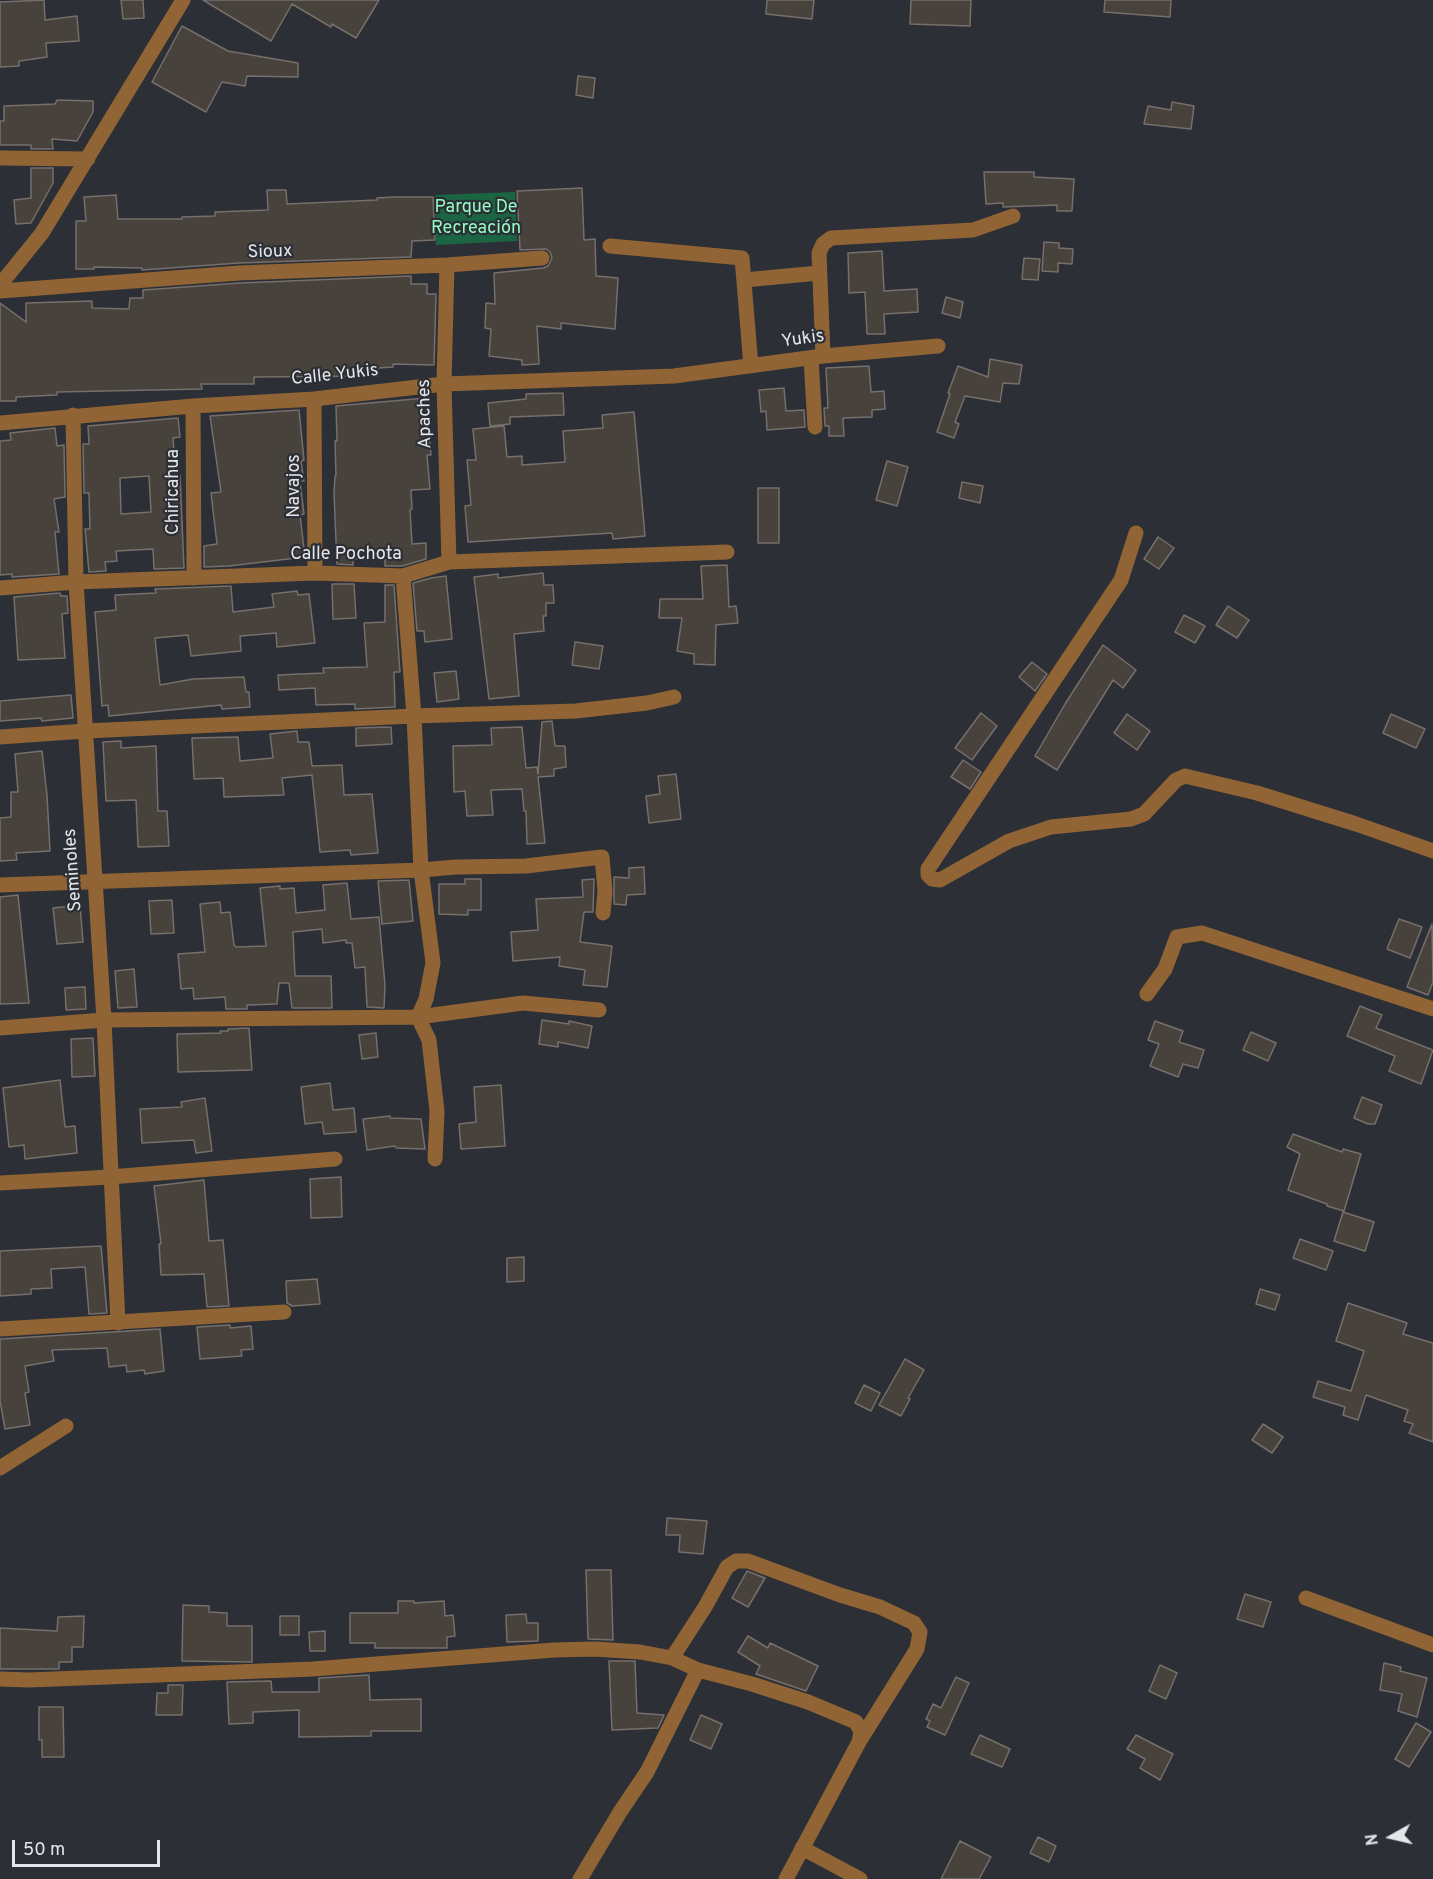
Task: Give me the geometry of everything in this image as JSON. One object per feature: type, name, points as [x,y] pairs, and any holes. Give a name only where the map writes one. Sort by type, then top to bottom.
[{"type":"street","points":[[0,285],[42,233],[183,0]]},
{"type":"street","points":[[0,158],[88,159]]},
{"type":"street","points":[[816,427],[819,253],[823,244],[831,238],[973,230],[1013,216]]},
{"type":"street","points":[[610,246],[742,258],[751,366]]},
{"type":"street","name":"Sioux","points":[[0,291],[239,273],[447,266],[542,258]]},
{"type":"street","name":"Apaches","points":[[447,266],[444,384],[449,562]]},
{"type":"street","points":[[744,280],[819,273]]},
{"type":"street","name":"Yukis","points":[[674,376],[817,357],[938,346]]},
{"type":"street","name":"Calle Yukis","points":[[0,423],[193,406],[314,399],[444,384],[674,376]]},
{"type":"street","name":"Navajos","points":[[314,399],[315,573]]},
{"type":"street","name":"Chiricahua","points":[[193,406],[194,578]]},
{"type":"street","name":"Seminoles","points":[[73,416],[76,582],[104,1020],[118,1323]]},
{"type":"street","points":[[1136,533],[1121,580],[928,869],[928,875],[940,880],[1009,841],[1051,827],[1131,819],[1144,814],[1176,780],[1185,776],[1257,793],[1433,851]]},
{"type":"street","name":"Calle Pochota","points":[[0,588],[76,582],[315,573],[403,576],[449,562],[727,552]]},
{"type":"street","points":[[403,576],[414,716],[420,870],[433,963],[426,999],[418,1017],[429,1040],[437,1111],[435,1159]]},
{"type":"street","points":[[0,737],[414,716],[593,710],[674,697]]},
{"type":"street","points":[[0,885],[526,866],[602,857],[605,891],[603,914]]},
{"type":"street","points":[[1147,994],[1165,969],[1177,937],[1202,933],[1433,1010]]},
{"type":"street","points":[[0,1028],[104,1020],[418,1017],[523,1003],[598,1010]]},
{"type":"street","points":[[0,1183],[110,1177],[335,1159]]},
{"type":"street","points":[[0,1329],[284,1312]]},
{"type":"street","points":[[0,1468],[66,1426]]},
{"type":"street","points":[[672,1658],[728,1567],[736,1561],[748,1561],[840,1595],[880,1607],[914,1623],[920,1632],[916,1649],[859,1742],[786,1879]]},
{"type":"street","points":[[1306,1598],[1433,1646]]},
{"type":"street","points":[[0,1679],[29,1680],[313,1669],[554,1650],[595,1649],[640,1652],[672,1658],[698,1670],[808,1702],[856,1722],[861,1732],[859,1742]]},
{"type":"street","points":[[580,1879],[647,1772],[698,1670]]},
{"type":"street","points":[[802,1848],[860,1879]]},
{"type":"green space","name":"Parque De Recreación","points":[[515,192],[517,241],[436,245],[435,195]]},
{"type":"building","points":[[44,0],[45,20],[77,16],[79,41],[46,43],[47,57],[19,61],[19,66],[0,67],[0,2]]},
{"type":"building","points":[[121,0],[143,0],[144,18],[123,19]]},
{"type":"building","points":[[203,0],[379,0],[356,38],[332,24],[331,27],[292,4],[271,41]]},
{"type":"building","points":[[767,0],[814,0],[812,19],[766,14]]},
{"type":"building","points":[[911,0],[971,0],[970,26],[910,24]]},
{"type":"building","points":[[1105,0],[1171,0],[1170,17],[1104,12]]},
{"type":"building","points":[[182,26],[228,51],[298,63],[298,77],[247,76],[245,86],[222,82],[206,112],[152,82]]},
{"type":"building","points":[[578,76],[595,78],[593,98],[576,95]]},
{"type":"building","points":[[57,100],[93,101],[93,112],[77,141],[52,139],[53,149],[31,149],[31,145],[0,145],[0,121],[4,121],[4,106],[55,104]]},
{"type":"building","points":[[1172,102],[1194,106],[1191,129],[1144,124],[1148,106],[1171,110]]},
{"type":"building","points":[[31,168],[53,168],[53,183],[31,223],[16,224],[14,200],[31,198]]},
{"type":"building","points":[[984,172],[1034,172],[1034,177],[1074,179],[1072,211],[1057,211],[1057,205],[1003,207],[1003,203],[986,204]]},
{"type":"building","points":[[582,188],[584,240],[595,239],[596,276],[618,278],[615,329],[561,323],[561,329],[537,326],[539,364],[522,365],[522,360],[489,356],[491,329],[485,328],[486,303],[495,304],[494,273],[543,268],[548,266],[552,258],[546,249],[520,250],[517,191]]},
{"type":"building","points":[[267,190],[286,190],[287,204],[377,200],[377,198],[393,197],[433,197],[435,240],[412,241],[411,257],[239,263],[142,270],[142,268],[94,267],[94,269],[76,269],[76,221],[86,221],[84,197],[116,195],[118,219],[182,219],[182,217],[215,216],[215,212],[268,210]]},
{"type":"building","points":[[1044,242],[1059,243],[1059,248],[1073,249],[1072,264],[1058,263],[1058,272],[1042,271]]},
{"type":"building","points":[[882,251],[884,291],[917,289],[918,312],[884,314],[885,334],[867,334],[865,292],[849,293],[848,253]]},
{"type":"building","points":[[1024,258],[1040,259],[1038,280],[1022,279]]},
{"type":"building","points":[[411,276],[411,284],[427,284],[427,294],[436,294],[434,365],[393,364],[393,367],[378,368],[378,376],[254,377],[254,384],[201,384],[202,389],[57,392],[57,395],[16,397],[16,401],[0,401],[0,303],[26,322],[26,303],[92,301],[92,308],[129,309],[130,298],[143,298],[143,290],[240,283]]},
{"type":"building","points":[[946,297],[963,302],[960,318],[942,313]]},
{"type":"building","points":[[990,359],[1022,365],[1019,384],[1003,383],[1000,402],[965,396],[955,422],[959,424],[954,438],[937,432],[958,366],[988,377]]},
{"type":"building","points":[[869,366],[871,392],[884,391],[885,409],[872,410],[872,417],[843,418],[844,436],[829,436],[829,426],[825,426],[824,408],[828,408],[826,368]]},
{"type":"building","points":[[784,388],[786,411],[804,410],[805,427],[767,430],[766,411],[761,412],[759,390]]},
{"type":"building","points":[[563,393],[564,415],[510,417],[510,424],[490,426],[488,403],[526,399],[526,394]]},
{"type":"building","points":[[426,398],[431,455],[427,455],[430,489],[411,490],[412,509],[410,510],[412,544],[426,543],[426,559],[402,566],[385,566],[385,558],[353,559],[353,565],[337,564],[334,494],[336,406]]},
{"type":"building","points":[[299,410],[304,460],[301,461],[304,481],[300,481],[304,514],[300,515],[305,557],[204,567],[204,546],[217,544],[211,493],[221,492],[210,416]]},
{"type":"building","points":[[634,412],[645,536],[613,539],[612,533],[468,542],[465,506],[471,505],[467,460],[476,460],[473,429],[504,426],[507,457],[522,456],[522,465],[565,462],[563,431],[603,428],[602,415]]},
{"type":"building","points":[[178,418],[180,437],[173,438],[176,476],[180,475],[184,568],[154,569],[153,549],[116,551],[117,561],[105,562],[106,571],[89,572],[85,529],[90,529],[89,493],[84,493],[83,444],[89,444],[88,426]],"holes":[[[149,476],[151,512],[121,514],[120,478]]]},
{"type":"building","points":[[55,428],[57,446],[64,445],[65,497],[54,499],[59,532],[55,532],[59,574],[12,577],[12,574],[0,575],[0,441],[11,440],[10,433]]},
{"type":"building","points":[[887,461],[908,467],[897,506],[876,500]]},
{"type":"building","points":[[962,482],[983,486],[980,503],[959,498]]},
{"type":"building","points":[[758,488],[779,488],[779,543],[758,543]]},
{"type":"building","points":[[1158,537],[1174,548],[1159,569],[1144,559]]},
{"type":"building","points":[[727,565],[729,607],[736,606],[738,623],[716,625],[715,665],[694,664],[694,654],[677,651],[682,618],[659,618],[660,599],[703,599],[701,566]]},
{"type":"building","points":[[543,573],[544,585],[553,585],[554,603],[546,603],[546,616],[543,616],[544,631],[514,634],[519,696],[489,699],[474,577],[498,574],[498,578]]},
{"type":"building","points":[[446,576],[452,639],[425,642],[424,631],[417,631],[413,583]]},
{"type":"building","points":[[332,584],[354,584],[356,618],[333,619]]},
{"type":"building","points":[[385,585],[394,585],[400,672],[394,672],[395,707],[355,709],[355,704],[316,705],[315,688],[279,690],[278,675],[324,673],[323,668],[367,667],[364,623],[385,622]]},
{"type":"building","points":[[231,586],[233,612],[274,607],[272,594],[297,591],[298,595],[309,594],[315,643],[277,647],[276,633],[240,636],[241,651],[191,656],[188,635],[155,638],[160,685],[193,679],[244,677],[246,692],[249,692],[250,707],[222,709],[221,705],[109,716],[108,705],[102,706],[95,612],[116,610],[115,595],[156,593],[155,589]]},
{"type":"building","points":[[60,593],[61,596],[67,596],[68,613],[62,614],[65,658],[18,660],[14,597]]},
{"type":"building","points":[[1228,606],[1249,620],[1237,638],[1216,625]]},
{"type":"building","points":[[1184,615],[1205,626],[1195,643],[1175,632]]},
{"type":"building","points":[[575,642],[603,646],[599,669],[572,665]]},
{"type":"building","points":[[1103,645],[1136,670],[1123,688],[1113,680],[1057,770],[1035,756]]},
{"type":"building","points":[[1032,662],[1047,674],[1035,691],[1019,677]]},
{"type":"building","points":[[456,671],[459,699],[437,702],[434,673]]},
{"type":"building","points":[[71,695],[73,718],[0,721],[0,701]]},
{"type":"building","points":[[981,713],[997,726],[972,760],[955,748]]},
{"type":"building","points":[[1127,714],[1150,731],[1137,750],[1114,733]]},
{"type":"building","points":[[1391,714],[1425,729],[1416,748],[1383,733]]},
{"type":"building","points":[[552,721],[555,746],[565,746],[566,767],[554,769],[554,776],[538,777],[545,843],[527,844],[526,811],[524,811],[522,789],[491,790],[493,815],[467,816],[465,791],[454,792],[453,746],[492,745],[491,728],[522,727],[526,768],[537,767],[538,774],[542,722]]},
{"type":"building","points":[[391,727],[392,744],[356,746],[356,728]]},
{"type":"building","points":[[297,731],[298,742],[309,742],[312,766],[342,765],[344,795],[372,794],[378,853],[351,855],[350,850],[320,852],[312,775],[282,778],[284,795],[224,797],[223,778],[194,779],[192,738],[238,737],[240,761],[273,758],[270,734]]},
{"type":"building","points":[[121,741],[121,748],[156,746],[158,811],[167,811],[169,846],[138,847],[136,800],[106,801],[103,742]]},
{"type":"building","points":[[42,751],[50,851],[16,853],[17,860],[0,861],[0,818],[11,817],[11,792],[18,792],[15,754]]},
{"type":"building","points":[[963,760],[981,772],[970,789],[951,777]]},
{"type":"building","points":[[676,774],[681,819],[649,823],[646,796],[660,794],[658,776]]},
{"type":"building","points":[[644,867],[645,894],[627,895],[626,905],[614,904],[614,877],[629,878],[629,868]]},
{"type":"building","points":[[465,879],[481,879],[481,910],[468,910],[468,915],[439,914],[439,884],[465,884]]},
{"type":"building","points":[[594,879],[593,912],[584,912],[580,942],[612,946],[607,987],[583,985],[585,970],[559,966],[560,957],[513,961],[511,932],[538,930],[536,899],[583,897],[582,880]]},
{"type":"building","points":[[409,880],[413,921],[382,924],[378,881]]},
{"type":"building","points":[[347,883],[351,919],[379,917],[385,985],[384,1008],[367,1007],[365,967],[355,968],[352,943],[346,943],[346,940],[323,943],[322,929],[293,932],[295,976],[331,976],[332,1008],[292,1008],[289,983],[279,983],[277,1004],[247,1005],[247,1009],[226,1009],[225,997],[194,999],[193,988],[181,989],[178,954],[205,952],[200,904],[220,902],[221,913],[230,912],[236,947],[266,946],[260,888],[280,886],[280,889],[294,888],[296,913],[325,910],[323,885]]},
{"type":"building","points":[[18,895],[29,1003],[0,1004],[0,897]]},
{"type":"building","points":[[172,900],[174,933],[151,934],[149,901]]},
{"type":"building","points":[[80,905],[83,942],[57,944],[53,908]]},
{"type":"building","points":[[1399,919],[1422,927],[1410,958],[1387,949]]},
{"type":"building","points":[[1432,924],[1433,982],[1428,995],[1407,987]]},
{"type":"building","points":[[134,969],[137,1007],[118,1008],[115,971]]},
{"type":"building","points":[[85,987],[86,1009],[66,1010],[65,988]]},
{"type":"building","points":[[1360,1006],[1382,1015],[1376,1028],[1433,1050],[1421,1084],[1389,1071],[1395,1056],[1347,1036]]},
{"type":"building","points":[[542,1020],[569,1024],[569,1021],[592,1026],[588,1048],[558,1042],[558,1047],[539,1044]]},
{"type":"building","points":[[1155,1021],[1183,1031],[1179,1042],[1204,1050],[1198,1068],[1183,1064],[1178,1077],[1150,1066],[1159,1044],[1148,1040]]},
{"type":"building","points":[[249,1028],[252,1070],[178,1072],[177,1034],[221,1033],[220,1031],[228,1031],[228,1029]]},
{"type":"building","points":[[1251,1032],[1276,1043],[1268,1061],[1243,1050]]},
{"type":"building","points":[[376,1033],[378,1057],[362,1059],[359,1035]]},
{"type":"building","points":[[93,1038],[95,1076],[72,1077],[71,1039]]},
{"type":"building","points":[[60,1080],[65,1127],[75,1126],[77,1153],[25,1159],[24,1145],[9,1147],[3,1088]]},
{"type":"building","points":[[330,1083],[333,1110],[354,1108],[356,1132],[324,1134],[322,1122],[305,1124],[301,1087]]},
{"type":"building","points":[[501,1085],[505,1146],[461,1149],[459,1124],[476,1122],[474,1087]]},
{"type":"building","points":[[1362,1097],[1382,1105],[1375,1124],[1368,1124],[1354,1118]]},
{"type":"building","points":[[205,1098],[212,1151],[196,1153],[194,1140],[142,1143],[140,1109],[182,1107],[181,1102]]},
{"type":"building","points":[[390,1116],[390,1118],[421,1119],[425,1149],[396,1148],[395,1146],[367,1150],[363,1119]]},
{"type":"building","points":[[1293,1134],[1342,1152],[1343,1149],[1361,1154],[1344,1211],[1288,1190],[1300,1154],[1287,1147]]},
{"type":"building","points":[[341,1177],[342,1217],[311,1218],[310,1179]]},
{"type":"building","points":[[204,1180],[209,1241],[223,1240],[229,1306],[207,1307],[204,1274],[161,1275],[159,1244],[161,1244],[154,1186]]},
{"type":"building","points":[[1343,1212],[1374,1222],[1365,1251],[1334,1241]]},
{"type":"building","points":[[1300,1239],[1333,1251],[1326,1270],[1293,1258]]},
{"type":"building","points":[[101,1246],[107,1313],[89,1314],[85,1267],[51,1269],[52,1288],[31,1289],[31,1294],[0,1296],[0,1251]]},
{"type":"building","points":[[524,1257],[524,1281],[507,1282],[507,1258]]},
{"type":"building","points":[[317,1279],[320,1304],[292,1306],[287,1303],[286,1281]]},
{"type":"building","points":[[1260,1289],[1280,1295],[1275,1310],[1256,1304]]},
{"type":"building","points":[[1348,1303],[1407,1323],[1403,1334],[1433,1343],[1433,1442],[1409,1433],[1413,1424],[1404,1421],[1408,1410],[1366,1395],[1358,1420],[1343,1415],[1345,1407],[1313,1397],[1318,1381],[1351,1391],[1364,1351],[1336,1341]]},
{"type":"building","points":[[230,1325],[230,1328],[251,1326],[253,1349],[241,1350],[242,1356],[200,1359],[197,1327]]},
{"type":"building","points":[[160,1329],[164,1371],[145,1374],[144,1370],[127,1372],[126,1365],[109,1367],[107,1348],[52,1350],[54,1361],[25,1366],[29,1392],[25,1393],[30,1425],[5,1429],[0,1401],[0,1339]]},
{"type":"building","points":[[905,1359],[924,1370],[901,1416],[879,1405]]},
{"type":"building","points":[[864,1385],[880,1393],[871,1411],[855,1403]]},
{"type":"building","points":[[1263,1424],[1283,1437],[1272,1453],[1252,1440]]},
{"type":"building","points":[[667,1518],[707,1521],[703,1554],[679,1552],[680,1535],[666,1535]]},
{"type":"building","points":[[586,1570],[611,1570],[613,1640],[588,1639]]},
{"type":"building","points":[[747,1571],[765,1578],[748,1607],[732,1598]]},
{"type":"building","points":[[1245,1594],[1271,1602],[1263,1627],[1237,1619]]},
{"type":"building","points":[[398,1601],[414,1601],[414,1603],[444,1601],[445,1616],[453,1615],[455,1636],[447,1637],[447,1648],[375,1648],[375,1643],[350,1643],[350,1613],[398,1613]]},
{"type":"building","points":[[183,1605],[209,1606],[209,1612],[227,1613],[227,1626],[252,1626],[252,1662],[182,1661]]},
{"type":"building","points":[[526,1614],[527,1623],[538,1623],[538,1641],[507,1642],[506,1615]]},
{"type":"building","points":[[84,1616],[83,1647],[72,1647],[72,1662],[59,1662],[59,1669],[0,1669],[0,1628],[57,1631],[58,1617]]},
{"type":"building","points":[[280,1616],[299,1616],[299,1635],[280,1635]]},
{"type":"building","points":[[325,1631],[325,1651],[310,1651],[309,1632]]},
{"type":"building","points":[[748,1636],[768,1648],[770,1643],[818,1666],[806,1691],[756,1674],[760,1666],[738,1652]]},
{"type":"building","points":[[609,1661],[635,1661],[637,1713],[664,1715],[658,1728],[612,1730]]},
{"type":"building","points":[[1384,1663],[1401,1667],[1400,1671],[1427,1678],[1417,1717],[1398,1711],[1402,1694],[1380,1690]]},
{"type":"building","points":[[1160,1665],[1177,1673],[1166,1699],[1149,1691]]},
{"type":"building","points":[[369,1675],[370,1700],[421,1699],[421,1731],[371,1731],[371,1736],[299,1737],[299,1710],[253,1712],[253,1723],[229,1724],[227,1682],[271,1681],[272,1692],[319,1692],[319,1678]]},
{"type":"building","points":[[956,1677],[969,1683],[945,1735],[927,1727],[930,1721],[926,1719],[933,1704],[941,1708]]},
{"type":"building","points":[[168,1685],[183,1685],[182,1715],[156,1715],[157,1693],[168,1693]]},
{"type":"building","points":[[39,1707],[63,1707],[64,1757],[42,1757],[42,1740],[39,1740]]},
{"type":"building","points":[[701,1715],[722,1724],[711,1749],[690,1740]]},
{"type":"building","points":[[1416,1723],[1431,1732],[1409,1767],[1395,1759]]},
{"type":"building","points":[[980,1735],[1010,1749],[1002,1767],[971,1754]]},
{"type":"building","points":[[1136,1735],[1173,1754],[1160,1780],[1140,1768],[1145,1759],[1127,1749]]},
{"type":"building","points":[[1038,1837],[1056,1846],[1049,1862],[1030,1853]]},
{"type":"building","points":[[960,1841],[991,1857],[979,1879],[941,1879]]}]
